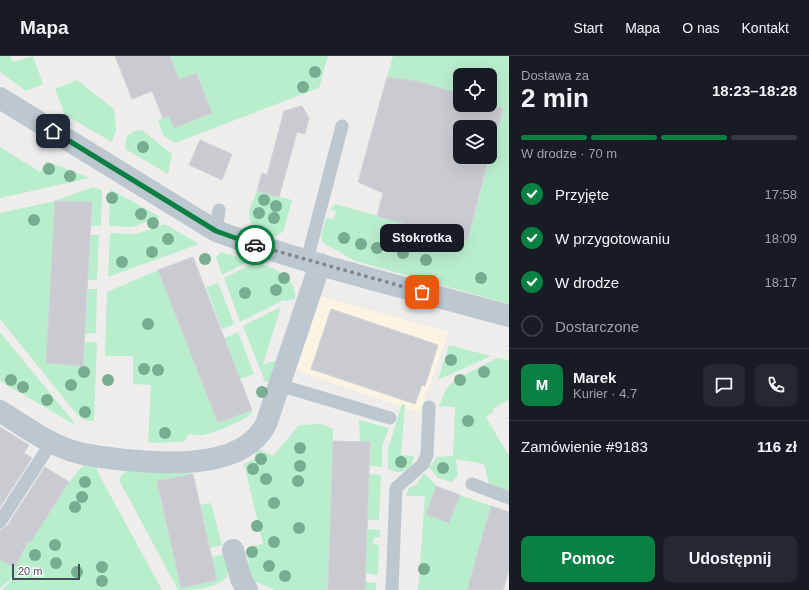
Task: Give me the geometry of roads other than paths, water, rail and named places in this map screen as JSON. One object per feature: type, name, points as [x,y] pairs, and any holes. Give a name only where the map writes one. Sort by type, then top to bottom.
[{"type":"street","points":[[0,98],[218,220],[284,254],[509,316]]},
{"type":"street","points":[[0,411],[51,442],[71,451],[164,463],[205,460],[232,452],[255,440],[266,424],[279,385],[314,262]]},
{"type":"street","points":[[233,550],[241,579],[248,590]]},
{"type":"lane","points":[[314,262],[342,126]]},
{"type":"lane","points":[[279,385],[390,418]]},
{"type":"lane","points":[[392,590],[396,488],[423,464],[427,455],[429,407]]},
{"type":"lane","points":[[0,522],[51,442]]},
{"type":"lane","points":[[472,484],[509,498]]},
{"type":"place","name":"Stokrotka","points":[[422,292]]}]
